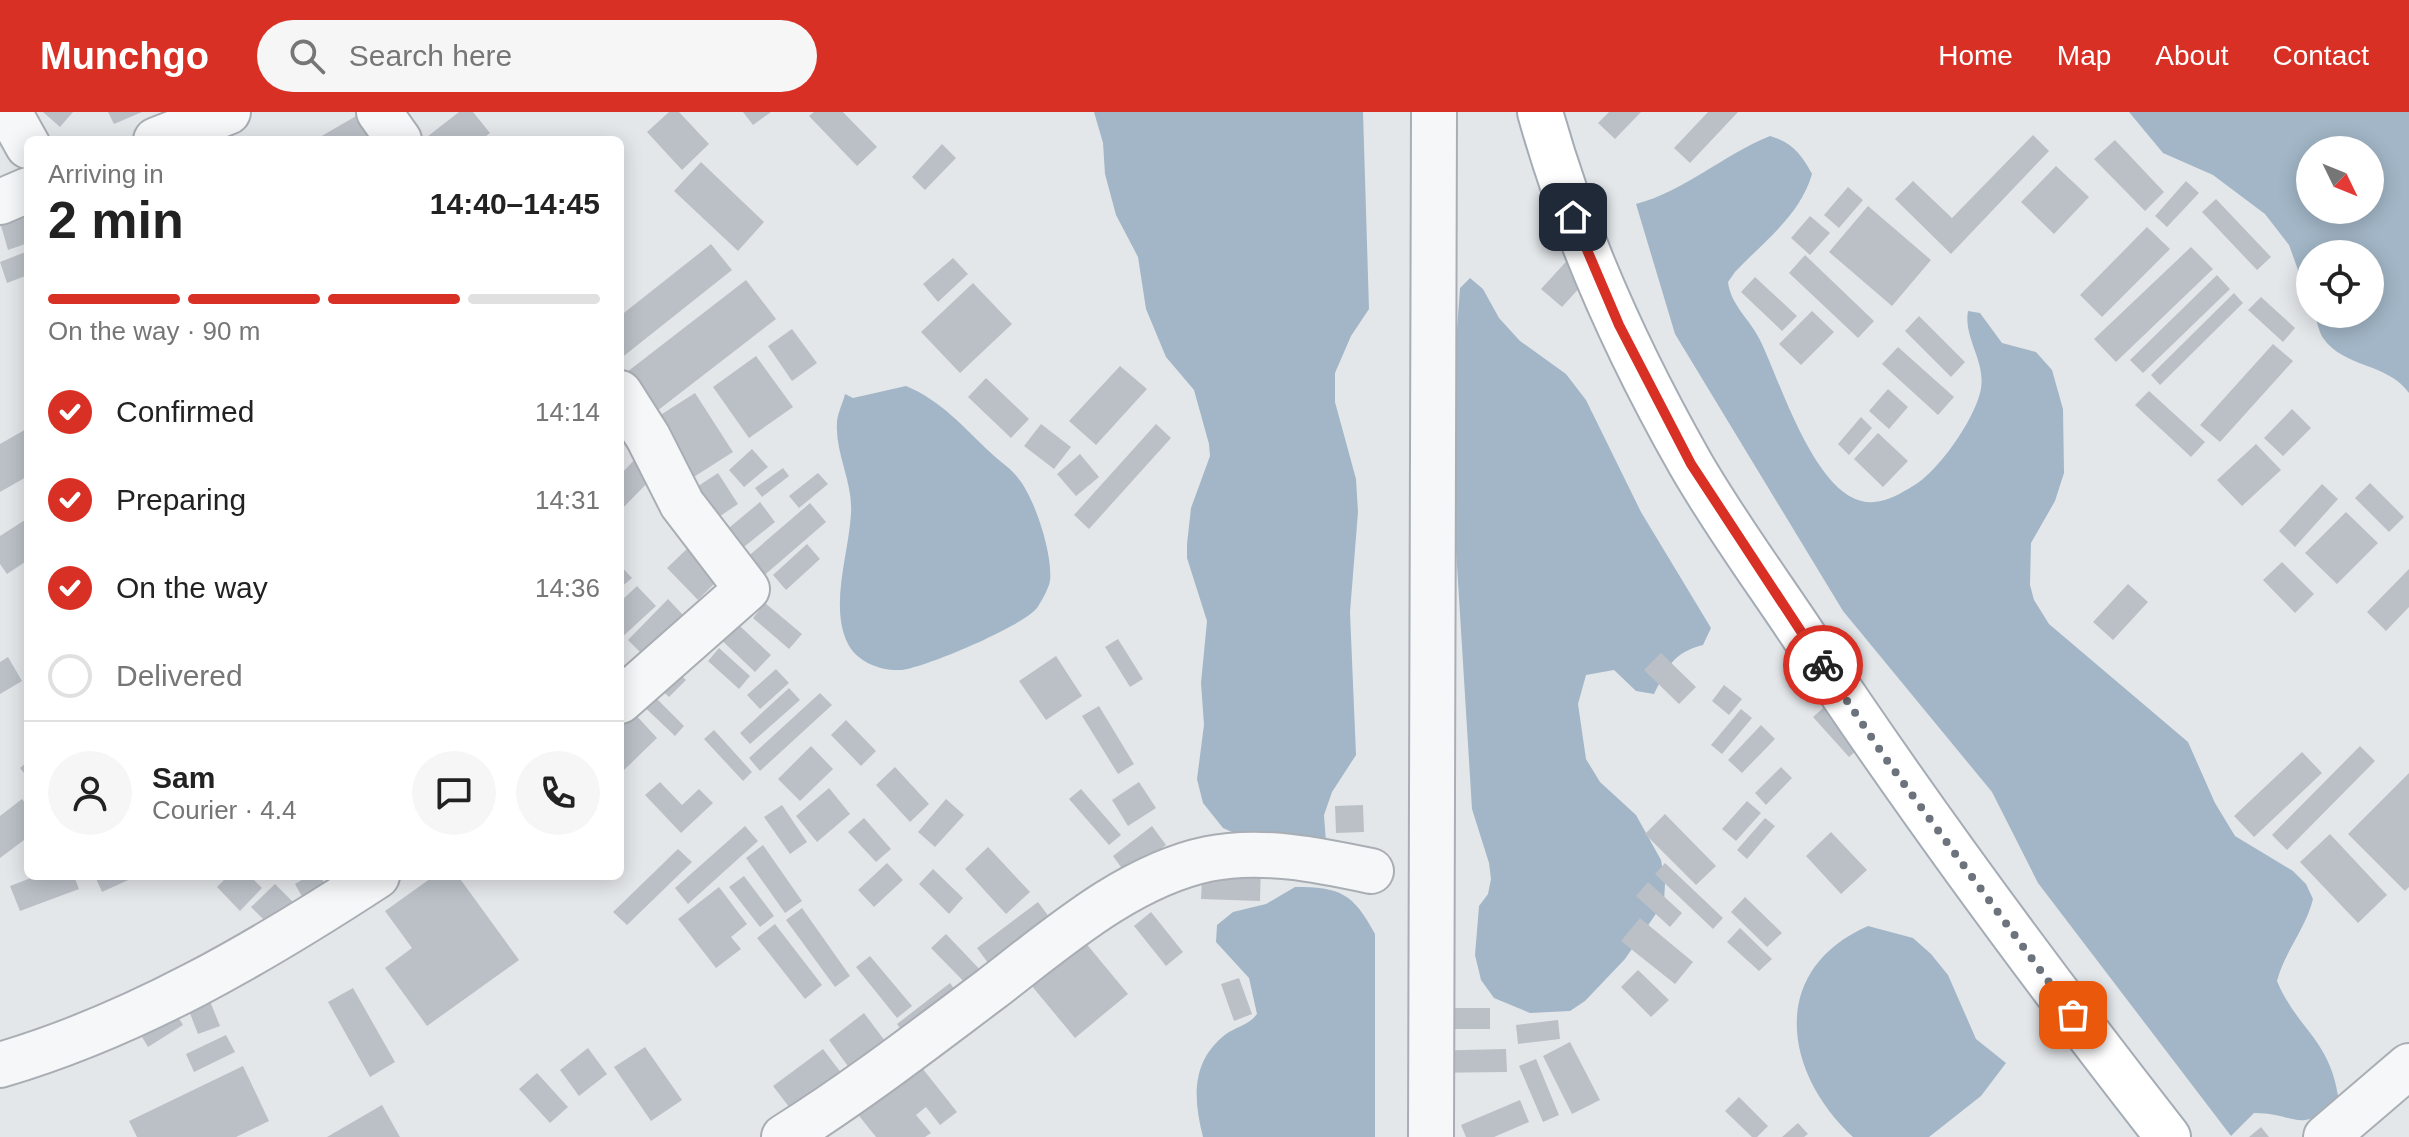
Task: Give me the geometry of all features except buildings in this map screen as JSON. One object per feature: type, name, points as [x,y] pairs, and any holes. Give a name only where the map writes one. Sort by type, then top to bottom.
[{"type":"main road","points":[[1540,112],[1561,190],[1607,298],[1691,464],[1870,736],[2054,991],[2168,1137]]},
{"type":"street","points":[[9,112],[24,139]]},
{"type":"street","points":[[166,136],[228,112]]},
{"type":"street","points":[[379,112],[396,136]]},
{"type":"street","points":[[1431,1137],[1434,112]]},
{"type":"street","points":[[0,202],[24,192]]},
{"type":"street","points":[[624,399],[648,437],[682,504],[747,589],[624,697]]},
{"type":"street","points":[[784,1137],[1111,902],[1165,874],[1207,859],[1249,855],[1322,861],[1371,871]]},
{"type":"street","points":[[0,1065],[166,1001],[284,936],[371,880]]},
{"type":"street","points":[[2326,1137],[2409,1066]]},
{"type":"water","points":[[1094,112],[1363,112],[1369,309],[1351,336],[1335,373],[1335,402],[1356,479],[1358,512],[1350,612],[1356,755],[1332,792],[1324,815],[1326,842],[1232,832],[1223,828],[1203,803],[1197,779],[1204,725],[1201,683],[1207,621],[1187,558],[1187,544],[1191,508],[1210,456],[1209,444],[1194,390],[1166,357],[1146,309],[1138,257],[1116,215]]},
{"type":"water","points":[[2129,112],[2409,112],[2409,393],[2390,376],[2332,348],[2319,328],[2384,328],[2384,240],[2296,240],[2296,264],[2289,245],[2265,214],[2213,175],[2163,153]]},
{"type":"water","points":[[1770,136],[1796,150],[1812,174],[1790,216],[1728,282],[1733,298],[1760,340],[1804,438],[1835,485],[1854,498],[1874,502],[1885,500],[1923,479],[1953,445],[1976,404],[1982,382],[1967,321],[1968,311],[1980,313],[2002,343],[2036,352],[2052,370],[2063,409],[2064,473],[2055,501],[2031,543],[2030,585],[2034,600],[2049,624],[2188,742],[2215,803],[2235,836],[2293,871],[2306,884],[2313,899],[2277,981],[2329,1064],[2339,1102],[2325,1112],[2305,1120],[2254,1113],[2231,1136],[2038,883],[1992,792],[1843,611],[1675,334],[1636,204],[1671,191]]},
{"type":"water","points":[[1470,278],[1483,289],[1499,318],[1520,341],[1566,374],[1586,400],[1641,512],[1711,628],[1703,645],[1684,652],[1672,662],[1654,694],[1636,691],[1614,670],[1586,675],[1578,704],[1586,759],[1600,782],[1636,815],[1661,860],[1665,884],[1664,902],[1625,959],[1585,1001],[1570,1011],[1530,1013],[1494,998],[1481,980],[1475,955],[1479,906],[1488,894],[1491,879],[1472,809],[1454,517],[1452,399],[1460,288]]},
{"type":"water","points":[[906,386],[941,407],[1018,478],[1031,499],[1042,527],[1049,557],[1050,581],[1037,608],[1013,625],[929,662],[893,670],[870,664],[857,656],[848,644],[843,629],[840,597],[851,501],[837,423],[845,394],[853,398]]},
{"type":"water","points":[[1295,887],[1323,889],[1344,895],[1360,909],[1375,934],[1375,1137],[1203,1137],[1197,1094],[1206,1056],[1226,1034],[1257,1014],[1249,978],[1216,942],[1217,925],[1233,912],[1266,904]]},
{"type":"water","points":[[1868,926],[1913,938],[1931,954],[1948,975],[1976,1039],[2006,1063],[1981,1096],[1929,1137],[1853,1137],[1829,1111],[1812,1083],[1801,1053],[1797,1024],[1801,995],[1814,968],[1836,945]]},
{"type":"way so far","points":[[1823,665],[1888,762],[2073,1015]]},
{"type":"route","points":[[1573,217],[1619,325],[1691,464],[1823,665]]}]
